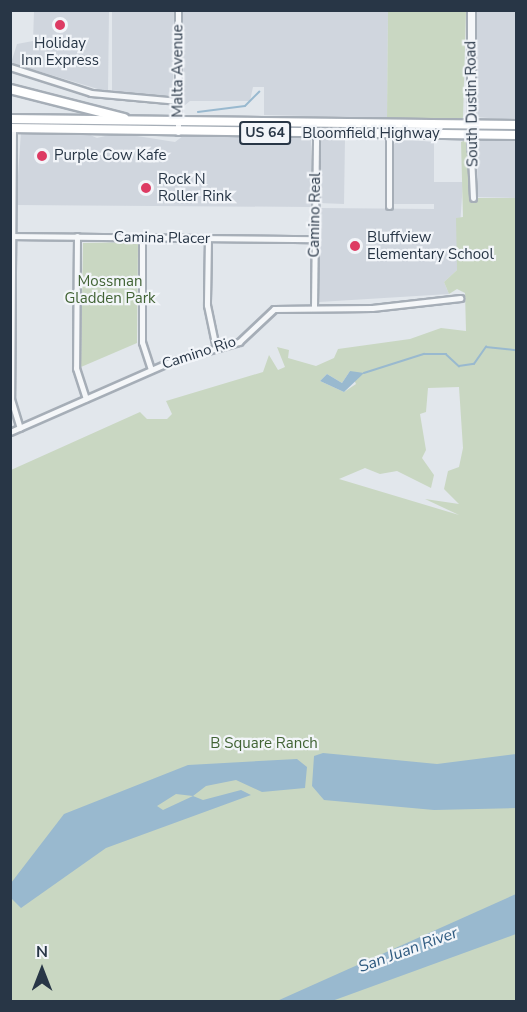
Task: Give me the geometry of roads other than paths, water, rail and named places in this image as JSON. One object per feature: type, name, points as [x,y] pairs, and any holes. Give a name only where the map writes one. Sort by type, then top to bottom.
[{"type":"main road","points":[[10,89],[62,106],[148,121]]},
{"type":"main road","name":"Bloomfield Highway","points":[[11,122],[148,121],[389,134],[516,135]]},
{"type":"main road","name":"Bloomfield Highway","points":[[11,122],[178,132],[471,124],[516,125]]},
{"type":"street","name":"Malta Avenue","points":[[178,10],[178,132]]},
{"type":"street","name":"South Dustin Road","points":[[471,10],[470,134],[473,198]]},
{"type":"street","points":[[10,67],[91,93],[179,101]]},
{"type":"street","points":[[11,122],[11,399],[20,428]]},
{"type":"street","name":"Camino Real","points":[[314,306],[316,129]]},
{"type":"street","points":[[388,206],[389,134]]},
{"type":"street","name":"Camina Placer","points":[[11,236],[314,239]]},
{"type":"street","points":[[77,236],[76,368],[86,398]]},
{"type":"street","points":[[142,238],[141,342],[151,370]]},
{"type":"street","points":[[208,238],[207,304],[216,348]]},
{"type":"street","name":"Camino Rio","points":[[10,432],[151,370],[239,342],[264,313],[314,306],[372,308],[460,298]]},
{"type":"water","points":[[350,371],[364,373],[344,392],[320,381],[327,374],[342,383]]},
{"type":"water","points":[[323,753],[437,764],[516,754],[516,808],[434,810],[324,800],[312,786],[314,756]]},
{"type":"water","points":[[297,759],[307,767],[305,788],[262,792],[236,780],[206,786],[193,796],[203,800],[241,790],[251,795],[106,848],[21,908],[12,899],[11,883],[64,814],[188,765]],"holes":[[[176,794],[193,796],[163,810],[157,806]]]},
{"type":"water","name":"San Juan River","points":[[516,894],[516,934],[332,1001],[277,1001]]},
{"type":"waterway","points":[[198,112],[245,106],[259,92]]},
{"type":"waterway","points":[[364,373],[424,354],[446,354],[459,366],[474,364],[486,347],[516,350]]},
{"type":"place","name":"Holiday Inn Express","points":[[60,25]]},
{"type":"place","name":"Purple Cow Kafe","points":[[42,156]]},
{"type":"place","name":"Rock N Roller Rink","points":[[146,188]]},
{"type":"place","name":"Bluffview Elementary School","points":[[355,246]]},
{"type":"park label","name":"Mossman Gladden Park","points":[[110,290]]},
{"type":"park label","name":"B Square Ranch","points":[[264,744]]}]
